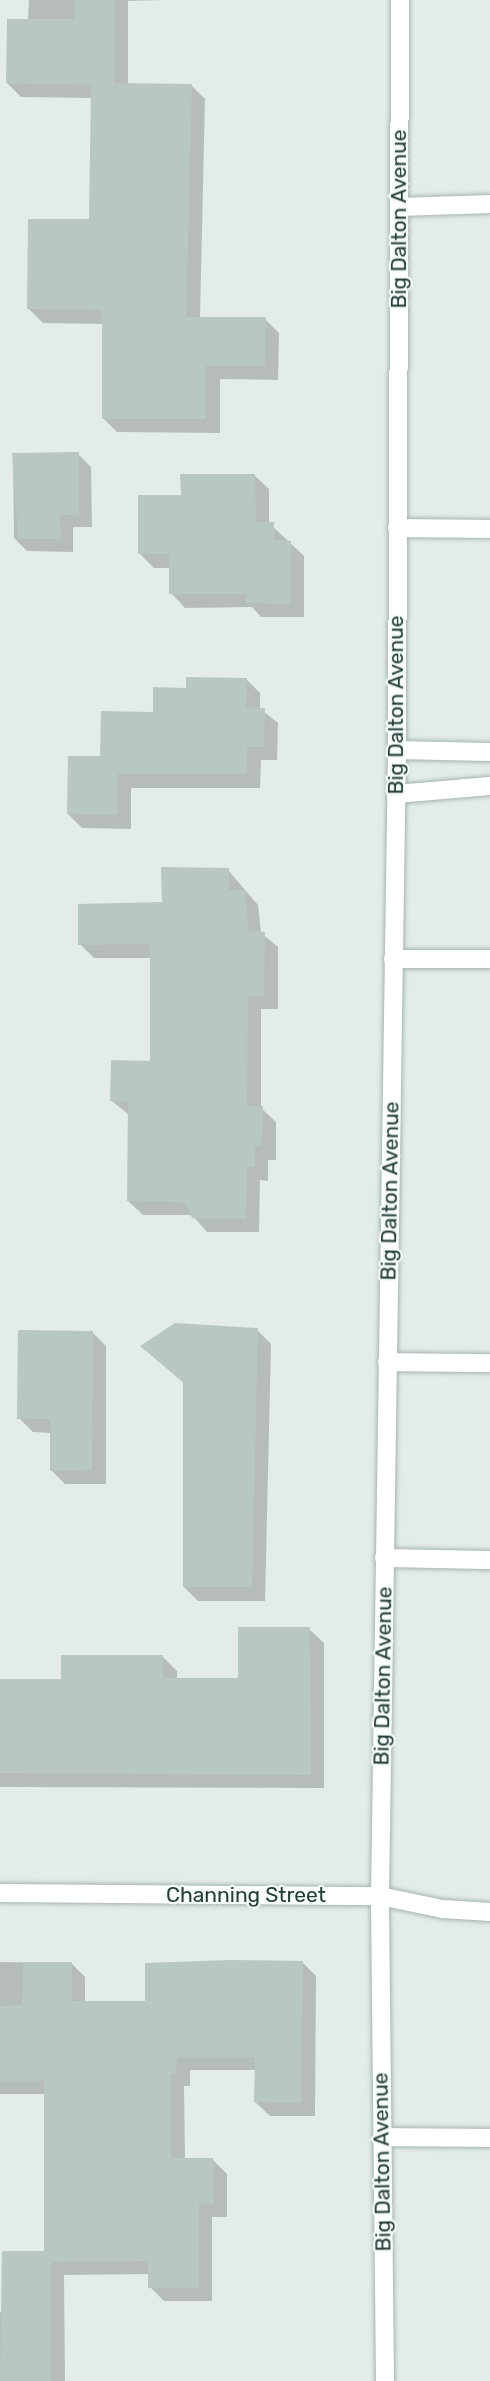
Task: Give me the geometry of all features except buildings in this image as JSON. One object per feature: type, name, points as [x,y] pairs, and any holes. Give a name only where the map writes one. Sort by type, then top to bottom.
[{"type":"street","name":"Big Dalton Avenue","points":[[385,2381],[380,1896],[397,750],[400,0]]},
{"type":"street","points":[[399,207],[490,204]]},
{"type":"street","points":[[397,528],[490,529]]},
{"type":"street","points":[[397,750],[490,752]]},
{"type":"street","points":[[396,794],[490,786]]},
{"type":"street","points":[[393,958],[490,959]]},
{"type":"street","points":[[387,1362],[490,1363]]},
{"type":"street","points":[[384,1558],[490,1560]]},
{"type":"street","name":"Channing Street","points":[[0,1893],[380,1896],[443,1909],[490,1912]]},
{"type":"street","points":[[382,2137],[490,2138]]}]
